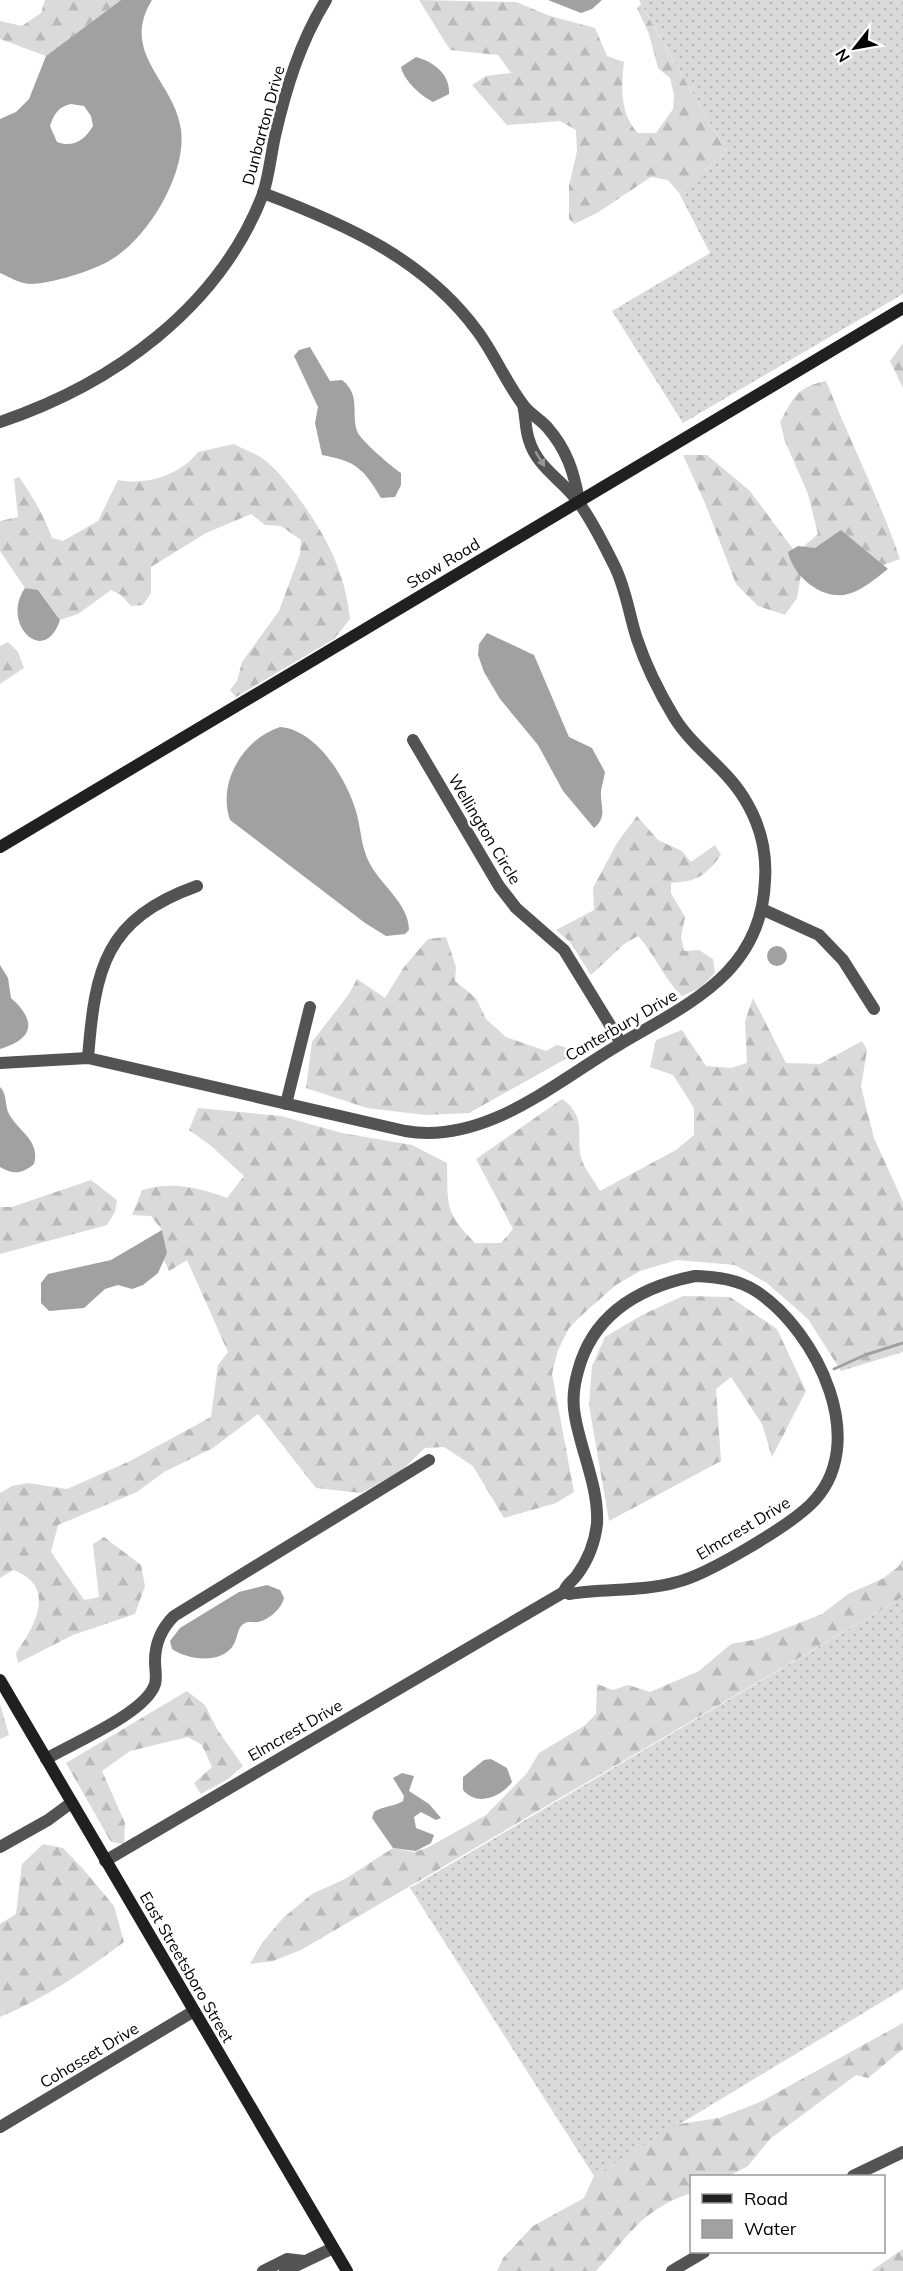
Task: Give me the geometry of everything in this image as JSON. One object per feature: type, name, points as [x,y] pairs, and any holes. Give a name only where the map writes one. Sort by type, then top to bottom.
[{"type":"street","name":"Dunbarton Drive","points":[[0,422],[48,403],[116,367],[167,328],[203,294],[220,273],[263,193],[285,93],[302,48],[324,1]]},
{"type":"street","name":"Canterbury Drive","points":[[263,193],[361,233],[388,249],[430,282],[477,331],[523,405],[528,421],[528,439],[543,466],[579,501]]},
{"type":"street","name":"Stow Road","points":[[0,847],[903,308]]},
{"type":"street","name":"Canterbury Drive","points":[[3,1065],[88,1058],[417,1134],[456,1132],[486,1123],[525,1102],[690,1004],[718,982],[740,958],[764,910],[765,854],[752,811],[733,781],[686,733],[659,690],[637,638],[616,570],[579,501],[571,464],[561,445],[545,424],[523,405]]},
{"type":"street","name":"Wellington Circle","points":[[413,740],[499,886],[516,908],[564,950],[621,1043]]},
{"type":"street","points":[[88,1058],[98,980],[116,940],[136,918],[165,897],[197,886]]},
{"type":"street","points":[[764,910],[819,935],[843,960],[874,1009]]},
{"type":"street","points":[[286,1104],[310,1007]]},
{"type":"street","name":"Elmcrest Drive","points":[[105,1860],[564,1592],[589,1554],[597,1522],[594,1490],[573,1403],[576,1380],[590,1338],[600,1324],[613,1313],[649,1290],[674,1280],[695,1276],[719,1277],[755,1290],[782,1311],[795,1327],[824,1378],[833,1400],[838,1422],[838,1444],[827,1483],[810,1505],[790,1522],[696,1576],[651,1587],[592,1590],[569,1594],[564,1592]]},
{"type":"street","points":[[46,1759],[127,1716],[139,1706],[156,1683],[155,1657],[161,1631],[174,1616],[429,1460]]},
{"type":"street","name":"East Streetsboro Street","points":[[0,1680],[347,2271]]},
{"type":"street","points":[[0,1847],[71,1803]]},
{"type":"street","name":"Cohasset Drive","points":[[0,2127],[194,2011]]},
{"type":"street","points":[[855,2175],[903,2152]]},
{"type":"street","points":[[285,2271],[333,2248]]},
{"type":"street","points":[[672,2271],[702,2253]]},
{"type":"street","points":[[262,2271],[286,2259],[304,2261]]},
{"type":"green space","points":[[45,0],[121,0],[46,56],[0,39],[0,21],[22,26],[41,13]]},
{"type":"green space","points":[[419,0],[516,2],[550,16],[595,28],[607,56],[624,62],[623,100],[632,126],[638,133],[656,133],[673,109],[674,95],[670,78],[658,68],[649,34],[637,8],[641,4],[726,151],[679,193],[668,180],[651,177],[597,213],[574,224],[569,219],[569,186],[577,151],[576,130],[560,121],[507,125],[472,85],[486,76],[511,73],[498,55],[450,50]]},
{"type":"green space","points":[[639,0],[903,0],[903,294],[683,423],[612,311],[710,253],[679,193],[726,151]]},
{"type":"green space","points":[[903,343],[903,388],[890,361]]},
{"type":"green space","points":[[826,381],[900,559],[883,565],[841,530],[803,562],[797,598],[785,615],[758,606],[736,584],[705,503],[683,455],[707,455],[750,491],[796,553],[818,534],[808,494],[785,441],[780,422],[797,394],[809,386]]},
{"type":"green space","points":[[234,444],[272,466],[305,508],[324,537],[338,567],[350,619],[334,639],[236,697],[230,690],[237,681],[242,662],[279,611],[300,554],[301,540],[281,526],[265,525],[251,514],[206,533],[151,567],[151,593],[143,605],[131,606],[121,595],[111,590],[78,614],[60,620],[39,591],[25,588],[0,551],[0,521],[18,517],[14,479],[19,477],[29,492],[52,538],[63,541],[98,521],[118,480],[140,481],[162,477],[182,467],[198,452]]},
{"type":"green space","points":[[8,642],[18,652],[24,668],[0,684],[0,646]]},
{"type":"green space","points":[[637,816],[658,840],[682,851],[691,862],[715,845],[721,855],[700,876],[688,881],[671,883],[671,893],[685,917],[681,937],[684,951],[699,950],[713,959],[715,973],[700,988],[682,996],[638,936],[624,944],[591,975],[570,942],[556,930],[594,910],[593,888],[617,843]]},
{"type":"green space","points":[[446,937],[456,967],[455,981],[476,998],[486,1019],[506,1037],[546,1051],[557,1045],[565,1047],[569,1057],[469,1113],[426,1115],[367,1108],[306,1088],[312,1042],[349,994],[357,979],[385,998],[404,967],[428,939]]},
{"type":"green space","points":[[753,998],[786,1063],[820,1064],[862,1041],[867,1050],[861,1087],[874,1138],[903,1202],[903,1352],[841,1371],[808,1319],[767,1283],[735,1265],[677,1260],[640,1271],[616,1285],[583,1314],[569,1328],[558,1350],[552,1374],[574,1492],[556,1503],[504,1518],[473,1466],[444,1447],[425,1448],[401,1471],[361,1493],[316,1488],[258,1414],[213,1448],[164,1472],[137,1492],[58,1525],[51,1552],[84,1600],[99,1597],[93,1544],[104,1537],[141,1565],[145,1586],[135,1614],[73,1635],[18,1663],[16,1653],[35,1619],[39,1596],[35,1586],[27,1577],[13,1570],[0,1578],[0,1493],[12,1486],[28,1483],[67,1489],[130,1461],[211,1417],[218,1365],[228,1352],[187,1260],[169,1271],[163,1258],[167,1253],[162,1230],[151,1216],[132,1215],[142,1190],[164,1186],[185,1187],[227,1198],[244,1176],[210,1145],[189,1130],[198,1108],[281,1116],[342,1133],[412,1145],[447,1163],[450,1207],[465,1232],[475,1243],[501,1243],[513,1229],[476,1159],[562,1099],[571,1106],[576,1114],[580,1154],[600,1191],[676,1150],[694,1135],[694,1108],[673,1075],[650,1067],[656,1040],[682,1030],[706,1066],[731,1068],[747,1063],[745,1021]]},
{"type":"green space","points":[[91,1180],[117,1200],[115,1212],[107,1225],[0,1254],[0,1207],[12,1207]]},
{"type":"green space","points":[[683,1296],[730,1297],[777,1329],[806,1391],[772,1457],[762,1424],[731,1377],[716,1389],[721,1461],[609,1521],[589,1405],[592,1366],[605,1337],[642,1315]]},
{"type":"green space","points":[[903,1559],[903,1597],[301,1950],[273,1961],[250,1964],[262,1943],[283,1918],[312,1894],[345,1879],[393,1848],[414,1852],[427,1848],[486,1815],[527,1773],[539,1753],[584,1726],[596,1714],[597,1684],[613,1690],[628,1685],[650,1692],[699,1671],[731,1644],[758,1639],[822,1614],[848,1594],[882,1579],[898,1567]]},
{"type":"green space","points":[[903,1597],[903,1989],[594,2176],[410,1888]]},
{"type":"green space","points":[[187,1691],[205,1705],[217,1729],[243,1766],[228,1779],[201,1794],[194,1783],[212,1767],[202,1745],[188,1737],[130,1751],[102,1771],[125,1823],[124,1844],[111,1842],[66,1763]]},
{"type":"green space","points":[[0,1704],[9,1735],[0,1739]]},
{"type":"green space","points":[[43,1844],[63,1848],[114,1906],[124,1942],[65,1983],[0,2017],[0,1924],[16,1914],[22,1864]]},
{"type":"green space","points":[[903,2023],[903,2049],[868,2078],[856,2075],[770,2139],[748,2166],[731,2175],[690,2175],[690,2193],[648,2215],[596,2271],[497,2271],[503,2258],[533,2226],[584,2198],[594,2176],[679,2124],[719,2118],[760,2102]]},
{"type":"green space","points":[[903,2249],[903,2271],[871,2271]]},
{"type":"water","points":[[121,0],[152,0],[144,19],[142,36],[145,52],[177,113],[181,130],[181,147],[178,166],[162,204],[137,238],[123,251],[102,265],[82,273],[30,284],[0,273],[0,119],[16,112],[29,99],[46,56]],"holes":[[[71,104],[84,106],[91,116],[93,126],[90,131],[78,142],[68,144],[57,142],[50,126],[57,112]]]},
{"type":"water","points":[[548,0],[602,0],[592,9],[581,13]]},
{"type":"water","points":[[416,57],[440,70],[447,80],[449,94],[433,102],[409,83],[401,67]]},
{"type":"water","points":[[310,347],[330,381],[342,380],[352,392],[355,424],[359,435],[401,473],[401,485],[395,497],[381,498],[358,468],[343,460],[322,455],[315,423],[318,407],[294,356],[299,350]]},
{"type":"water","points":[[841,530],[888,569],[859,590],[848,594],[828,594],[802,578],[788,552],[798,546],[815,548]]},
{"type":"water","points":[[25,588],[38,590],[60,620],[53,634],[44,640],[35,640],[27,635],[21,626],[18,615],[19,601]]},
{"type":"water","points":[[487,633],[534,655],[569,737],[592,748],[605,772],[601,791],[602,815],[594,828],[563,791],[538,745],[500,699],[484,672],[478,655],[479,644]]},
{"type":"water","points":[[280,727],[293,730],[318,746],[345,784],[356,811],[367,858],[375,872],[400,903],[408,921],[409,930],[405,934],[386,936],[365,923],[230,820],[227,792],[236,764],[255,741]]},
{"type":"water","points":[[777,946],[784,949],[787,956],[784,963],[777,966],[770,963],[767,956],[770,949]]},
{"type":"water","points":[[0,965],[8,978],[11,998],[25,1014],[28,1028],[20,1040],[0,1049]]},
{"type":"water","points":[[0,1087],[4,1093],[9,1114],[28,1137],[34,1149],[34,1164],[25,1170],[13,1172],[0,1167]]},
{"type":"water","points":[[162,1230],[167,1253],[158,1273],[143,1285],[132,1289],[118,1285],[105,1289],[84,1308],[49,1311],[41,1303],[41,1283],[48,1274],[111,1260]]},
{"type":"water","points":[[267,1585],[280,1590],[284,1598],[281,1606],[266,1619],[242,1625],[229,1651],[213,1658],[195,1658],[172,1649],[170,1641],[180,1628],[239,1592]]},
{"type":"water","points":[[491,1759],[507,1768],[512,1782],[502,1792],[489,1798],[475,1798],[469,1795],[463,1790],[463,1777],[484,1760]]},
{"type":"water","points":[[402,1773],[414,1776],[409,1791],[429,1804],[441,1818],[436,1820],[421,1812],[414,1817],[416,1828],[434,1835],[431,1843],[416,1851],[393,1848],[372,1818],[377,1810],[403,1801],[404,1796],[393,1778]]},
{"type":"waterway","points":[[834,1369],[865,1355],[903,1343]]}]
